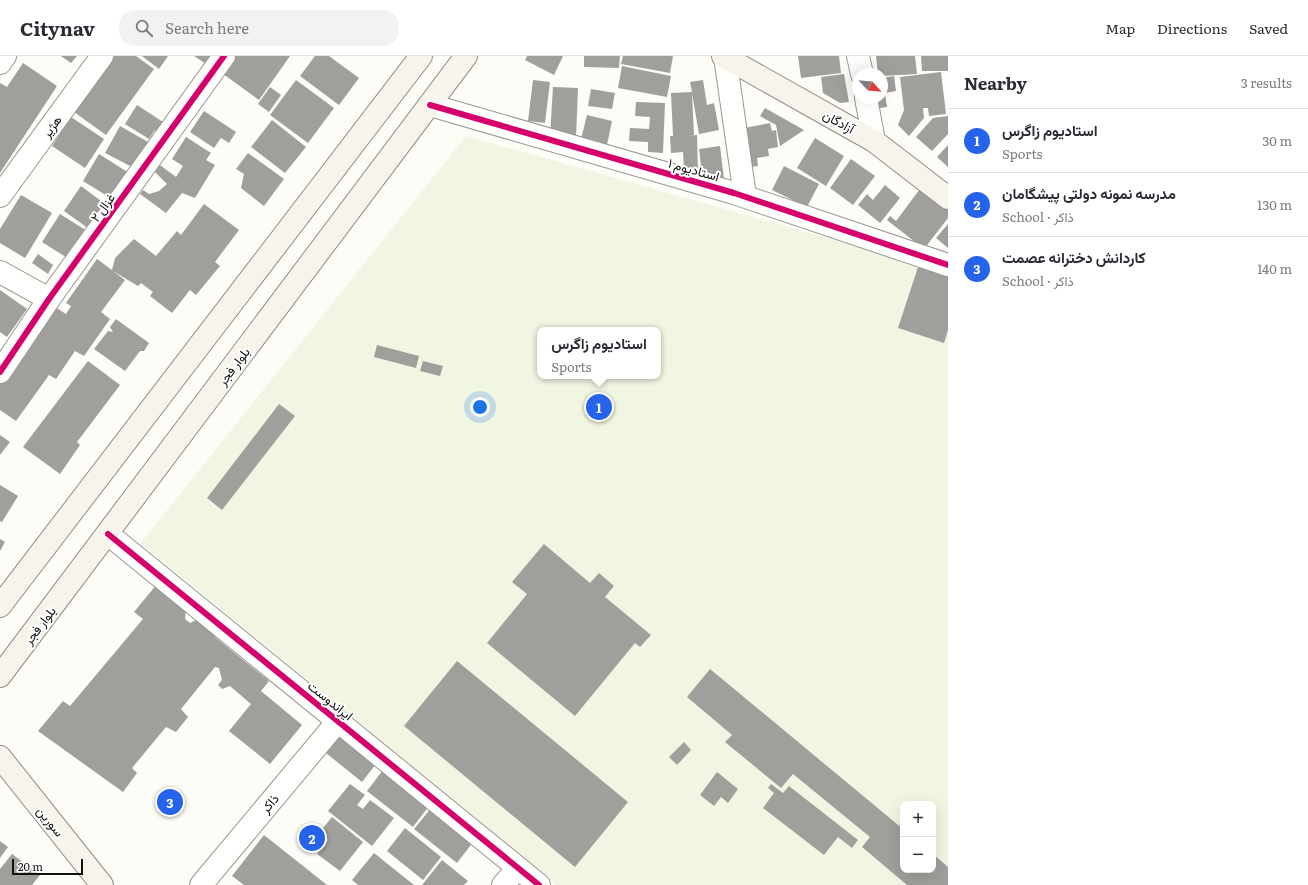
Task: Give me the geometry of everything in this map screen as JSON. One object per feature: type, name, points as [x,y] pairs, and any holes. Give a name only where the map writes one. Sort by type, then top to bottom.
[{"type":"main road","points":[[1,604],[421,56]]},
{"type":"main road","name":"بلوار فجر","points":[[0,676],[466,56]]},
{"type":"main road","name":"آزادگان","points":[[724,57],[874,141],[948,198]]},
{"type":"main road","name":"سورین","points":[[0,757],[102,885]]},
{"type":"street","points":[[0,63],[5,56]]},
{"type":"street","name":"هژیر","points":[[0,196],[102,56]]},
{"type":"street","name":"غزال ۲","points":[[0,372],[49,299],[224,56]]},
{"type":"street","points":[[858,56],[861,68]]},
{"type":"street","points":[[724,57],[745,196]]},
{"type":"street","points":[[867,104],[874,141]]},
{"type":"street","name":"استادیوم ۱","points":[[430,105],[745,196],[948,265]]},
{"type":"street","points":[[0,272],[49,299]]},
{"type":"street","name":"ایراندوست","points":[[108,534],[539,885]]},
{"type":"street","name":"ذاکر","points":[[201,885],[338,721]]},
{"type":"street","points":[[503,885],[518,868]]},
{"type":"green space","points":[[466,136],[948,272],[948,885],[556,885],[141,543]]},
{"type":"building","points":[[61,56],[77,56],[71,63]]},
{"type":"building","points":[[114,56],[136,56],[154,69],[106,135],[74,112]]},
{"type":"building","points":[[142,56],[168,56],[159,69]]},
{"type":"building","points":[[194,56],[218,56],[211,67]]},
{"type":"building","points":[[236,56],[290,56],[259,100],[223,74]]},
{"type":"building","points":[[315,56],[329,56],[359,78],[339,105],[300,76]]},
{"type":"building","points":[[527,56],[563,56],[554,75],[525,60]]},
{"type":"building","points":[[584,56],[620,56],[619,68],[584,67]]},
{"type":"building","points":[[623,56],[673,56],[670,73],[621,64]]},
{"type":"building","points":[[798,56],[839,56],[841,73],[801,78]]},
{"type":"building","points":[[876,56],[915,56],[917,74],[888,76],[888,68],[877,68]]},
{"type":"building","points":[[921,56],[948,56],[948,71],[922,71]]},
{"type":"building","points":[[23,63],[57,86],[0,173],[0,83],[7,87]]},
{"type":"building","points":[[622,66],[671,76],[667,97],[618,88]]},
{"type":"building","points":[[941,72],[946,114],[929,116],[928,108],[923,108],[924,118],[909,136],[898,125],[904,110],[900,77]]},
{"type":"building","points":[[844,74],[849,102],[840,103],[823,93],[821,77]]},
{"type":"building","points":[[894,76],[896,91],[888,92],[888,77]]},
{"type":"building","points":[[296,80],[334,108],[308,143],[270,115]]},
{"type":"building","points":[[533,80],[550,82],[545,123],[528,121]]},
{"type":"building","points":[[703,80],[707,105],[714,103],[719,130],[699,134],[692,93],[694,135],[686,136],[697,135],[698,172],[684,169],[683,152],[671,153],[670,136],[673,136],[671,93],[692,92],[690,82]]},
{"type":"building","points":[[270,87],[281,95],[269,112],[258,104]]},
{"type":"building","points":[[553,87],[578,88],[576,138],[550,136]]},
{"type":"building","points":[[591,89],[615,93],[612,109],[588,106]]},
{"type":"building","points":[[636,102],[665,103],[663,153],[648,152],[648,142],[629,141],[630,128],[649,129],[650,117],[635,116]]},
{"type":"building","points":[[872,104],[887,104],[887,107],[873,109]]},
{"type":"building","points":[[137,105],[166,124],[160,134],[155,130],[149,139],[125,124]]},
{"type":"building","points":[[765,108],[804,130],[780,146],[776,125],[760,116]]},
{"type":"building","points":[[204,111],[236,132],[229,143],[221,138],[214,148],[190,132]]},
{"type":"building","points":[[587,115],[612,121],[607,145],[581,139]]},
{"type":"building","points":[[948,116],[948,134],[932,151],[916,137],[933,118]]},
{"type":"building","points":[[71,117],[104,139],[85,168],[52,146]]},
{"type":"building","points":[[272,120],[306,147],[285,173],[251,147]]},
{"type":"building","points":[[770,123],[772,131],[776,130],[778,147],[768,149],[769,156],[757,158],[758,166],[751,167],[744,128]]},
{"type":"building","points":[[120,126],[148,142],[134,168],[105,153]]},
{"type":"building","points":[[186,137],[211,153],[206,160],[215,165],[195,198],[182,193],[166,213],[140,194],[143,190],[149,194],[159,191],[167,184],[155,172],[160,165],[176,177],[183,166],[172,159]]},
{"type":"building","points":[[815,138],[844,156],[826,186],[797,168]]},
{"type":"building","points":[[948,145],[948,167],[937,157]]},
{"type":"building","points":[[720,146],[724,179],[702,174],[699,149]]},
{"type":"building","points":[[248,153],[284,179],[264,206],[241,188],[244,174],[236,169]]},
{"type":"building","points":[[99,154],[129,173],[112,199],[83,181]]},
{"type":"building","points":[[851,159],[875,176],[853,205],[830,188]]},
{"type":"building","points":[[784,166],[819,184],[807,207],[772,190]]},
{"type":"building","points":[[926,181],[948,198],[948,218],[924,249],[887,220],[890,216],[896,221]]},
{"type":"building","points":[[885,185],[900,198],[880,223],[858,205],[867,194],[873,200]]},
{"type":"building","points":[[81,186],[109,207],[92,231],[64,211]]},
{"type":"building","points":[[21,195],[52,213],[25,258],[0,243],[0,229]]},
{"type":"building","points":[[204,204],[239,230],[215,262],[220,266],[196,295],[190,290],[172,313],[150,296],[153,292],[141,283],[138,286],[113,271],[125,280],[101,312],[110,319],[84,356],[75,351],[56,379],[49,375],[16,421],[0,410],[0,381],[55,307],[66,314],[71,306],[66,303],[97,259],[112,270],[115,258],[134,239],[156,256],[177,231],[181,235]]},
{"type":"building","points":[[60,214],[87,231],[69,259],[42,242]]},
{"type":"building","points":[[948,224],[948,248],[936,238]]},
{"type":"building","points":[[38,254],[53,265],[48,274],[32,263]]},
{"type":"building","points":[[919,264],[948,273],[948,330],[944,343],[898,328]]},
{"type":"building","points":[[0,290],[27,309],[7,337],[0,332]]},
{"type":"building","points":[[116,319],[149,343],[144,351],[140,351],[125,371],[94,349],[108,331],[113,332],[110,327]]},
{"type":"building","points":[[377,345],[419,356],[416,368],[374,357]]},
{"type":"building","points":[[88,361],[120,385],[77,442],[80,445],[60,474],[23,447]]},
{"type":"building","points":[[423,361],[443,366],[440,376],[420,371]]},
{"type":"building","points":[[279,404],[295,416],[222,510],[207,498]]},
{"type":"building","points":[[0,435],[10,442],[0,455]]},
{"type":"building","points":[[0,485],[18,496],[2,522],[0,521]]},
{"type":"building","points":[[0,539],[5,542],[0,551]]},
{"type":"building","points":[[544,544],[590,583],[599,573],[614,586],[605,597],[651,635],[640,647],[635,643],[575,716],[487,643],[527,594],[512,582]]},
{"type":"building","points":[[157,584],[186,609],[185,619],[190,623],[198,619],[214,632],[215,637],[269,681],[261,691],[302,725],[270,764],[229,731],[251,704],[230,686],[222,689],[218,685],[222,680],[219,668],[215,667],[181,709],[188,717],[176,732],[166,727],[132,768],[137,773],[123,792],[38,731],[63,701],[70,706],[143,619],[134,612]]},
{"type":"building","points":[[457,661],[628,802],[575,867],[404,726]]},
{"type":"building","points":[[710,669],[900,827],[900,873],[936,873],[936,857],[948,867],[948,885],[907,885],[862,847],[870,837],[793,774],[781,788],[725,742],[732,735],[687,697]]},
{"type":"building","points":[[340,736],[376,764],[362,782],[326,753]]},
{"type":"building","points":[[684,742],[691,750],[677,765],[669,757]]},
{"type":"building","points":[[383,770],[429,806],[413,827],[367,791]]},
{"type":"building","points":[[717,772],[738,789],[728,803],[721,797],[714,806],[700,795]]},
{"type":"building","points":[[350,784],[365,795],[357,805],[363,809],[370,800],[394,818],[372,846],[328,811]]},
{"type":"building","points":[[771,784],[783,793],[789,786],[858,840],[852,848],[838,837],[824,855],[763,808],[774,793],[768,788]]},
{"type":"building","points":[[432,807],[474,841],[457,863],[414,829]]},
{"type":"building","points":[[332,817],[363,842],[340,871],[317,854],[328,840],[319,833]]},
{"type":"building","points":[[405,828],[441,857],[423,880],[387,851]]},
{"type":"building","points":[[264,835],[327,885],[244,885],[232,876]]},
{"type":"building","points":[[0,841],[8,847],[0,858]]},
{"type":"building","points":[[374,853],[414,885],[358,885],[352,880]]},
{"type":"building","points":[[12,854],[40,875],[32,885],[0,885],[0,869]]},
{"type":"building","points":[[442,860],[468,881],[464,885],[422,885]]},
{"type":"cycle path","points":[[0,372],[49,299],[224,56]]},
{"type":"cycle path","points":[[430,105],[734,193],[948,265]]},
{"type":"cycle path","points":[[108,534],[539,885]]},
{"type":"place","name":"استادیوم زاگرس","points":[[599,407]]},
{"type":"place","name":"کاردانش دخترانه عصمت","points":[[170,802]]},
{"type":"place","name":"مدرسه نمونه دولتی پیشگامان","points":[[312,838]]}]
